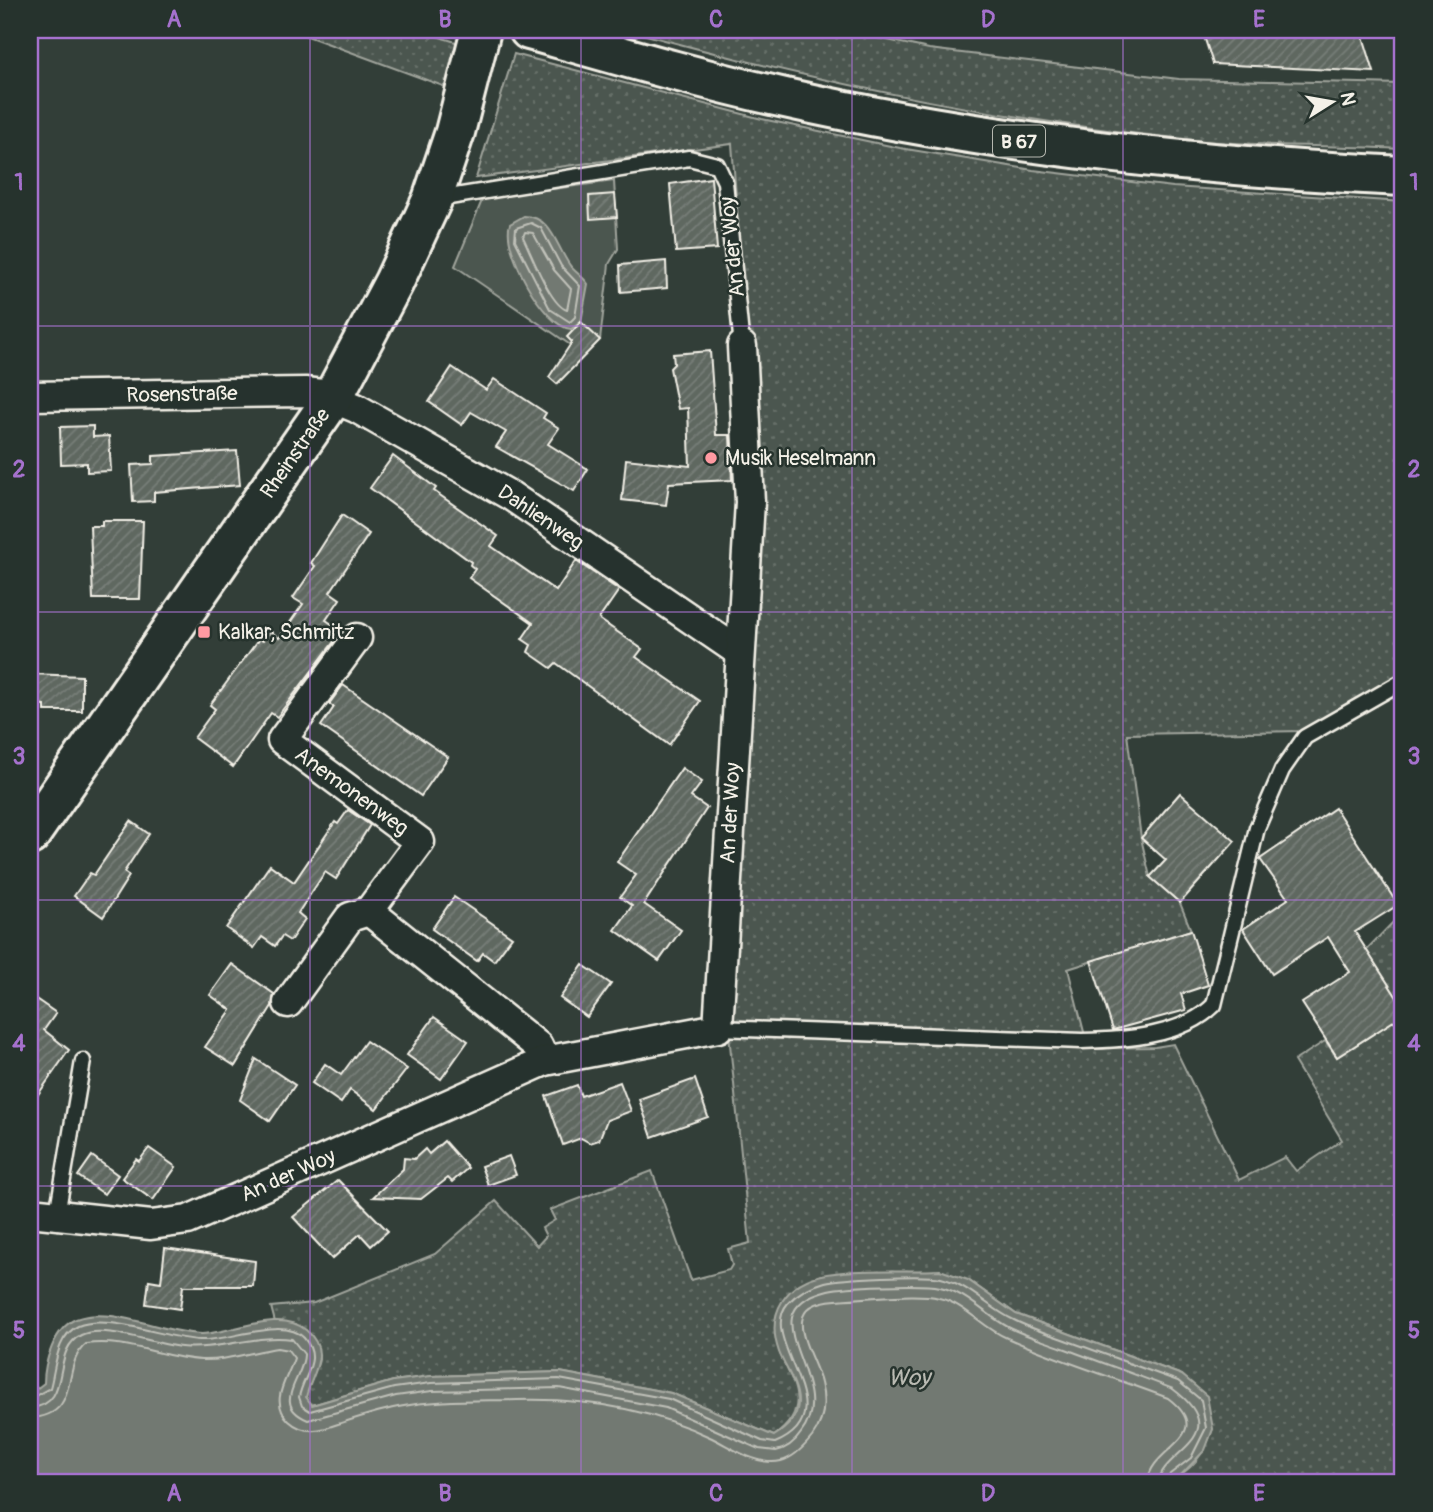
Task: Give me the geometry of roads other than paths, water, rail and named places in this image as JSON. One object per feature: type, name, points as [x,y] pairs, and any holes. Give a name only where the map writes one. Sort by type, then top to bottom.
[{"type":"main road","name":"Rheinstraße","points":[[30,835],[332,399],[394,282],[432,200],[454,132],[481,30]]},
{"type":"main road","name":"B 67","points":[[529,30],[784,98],[979,136],[1176,162],[1403,176]]},
{"type":"street","name":"An der Woy","points":[[43,1214],[151,1225],[188,1220],[545,1061],[718,1028],[750,502],[742,346]]},
{"type":"street","name":"Rosenstraße","points":[[30,396],[305,392],[332,399]]},
{"type":"street","name":"Dahlienweg","points":[[332,399],[356,408],[511,496],[739,652]]},
{"type":"street","name":"Anemonenweg","points":[[288,1003],[350,917],[369,911],[420,842],[282,740],[357,638]]},
{"type":"street","points":[[369,911],[538,1046],[545,1061]]},
{"type":"lane","name":"An der Woy","points":[[432,200],[689,158],[717,165],[725,182],[742,346]]},
{"type":"lane","points":[[718,1028],[1082,1041],[1115,1040],[1179,1026],[1201,1018],[1214,1004],[1257,828],[1282,770],[1305,737],[1403,681]]},
{"type":"lane","points":[[43,1214],[83,1061]]},
{"type":"water","points":[[524,216],[533,217],[547,226],[569,264],[588,284],[581,322],[571,329],[560,325],[548,315],[518,267],[509,235],[510,224]]},
{"type":"water","name":"Woy","points":[[940,1270],[968,1280],[1016,1314],[1182,1375],[1207,1396],[1213,1429],[1205,1450],[1179,1477],[1166,1482],[30,1482],[30,1394],[44,1383],[48,1356],[56,1338],[76,1319],[105,1315],[202,1334],[270,1321],[295,1324],[306,1330],[318,1346],[318,1363],[306,1397],[312,1405],[393,1381],[431,1376],[560,1372],[671,1393],[774,1436],[790,1422],[796,1413],[798,1402],[796,1389],[775,1338],[777,1312],[790,1291],[813,1278],[827,1274]]},
{"type":"place","name":"Musik Heselmann","points":[[711,458]]},
{"type":"place","name":"Kalkar, Schmitz","points":[[204,632]]}]
